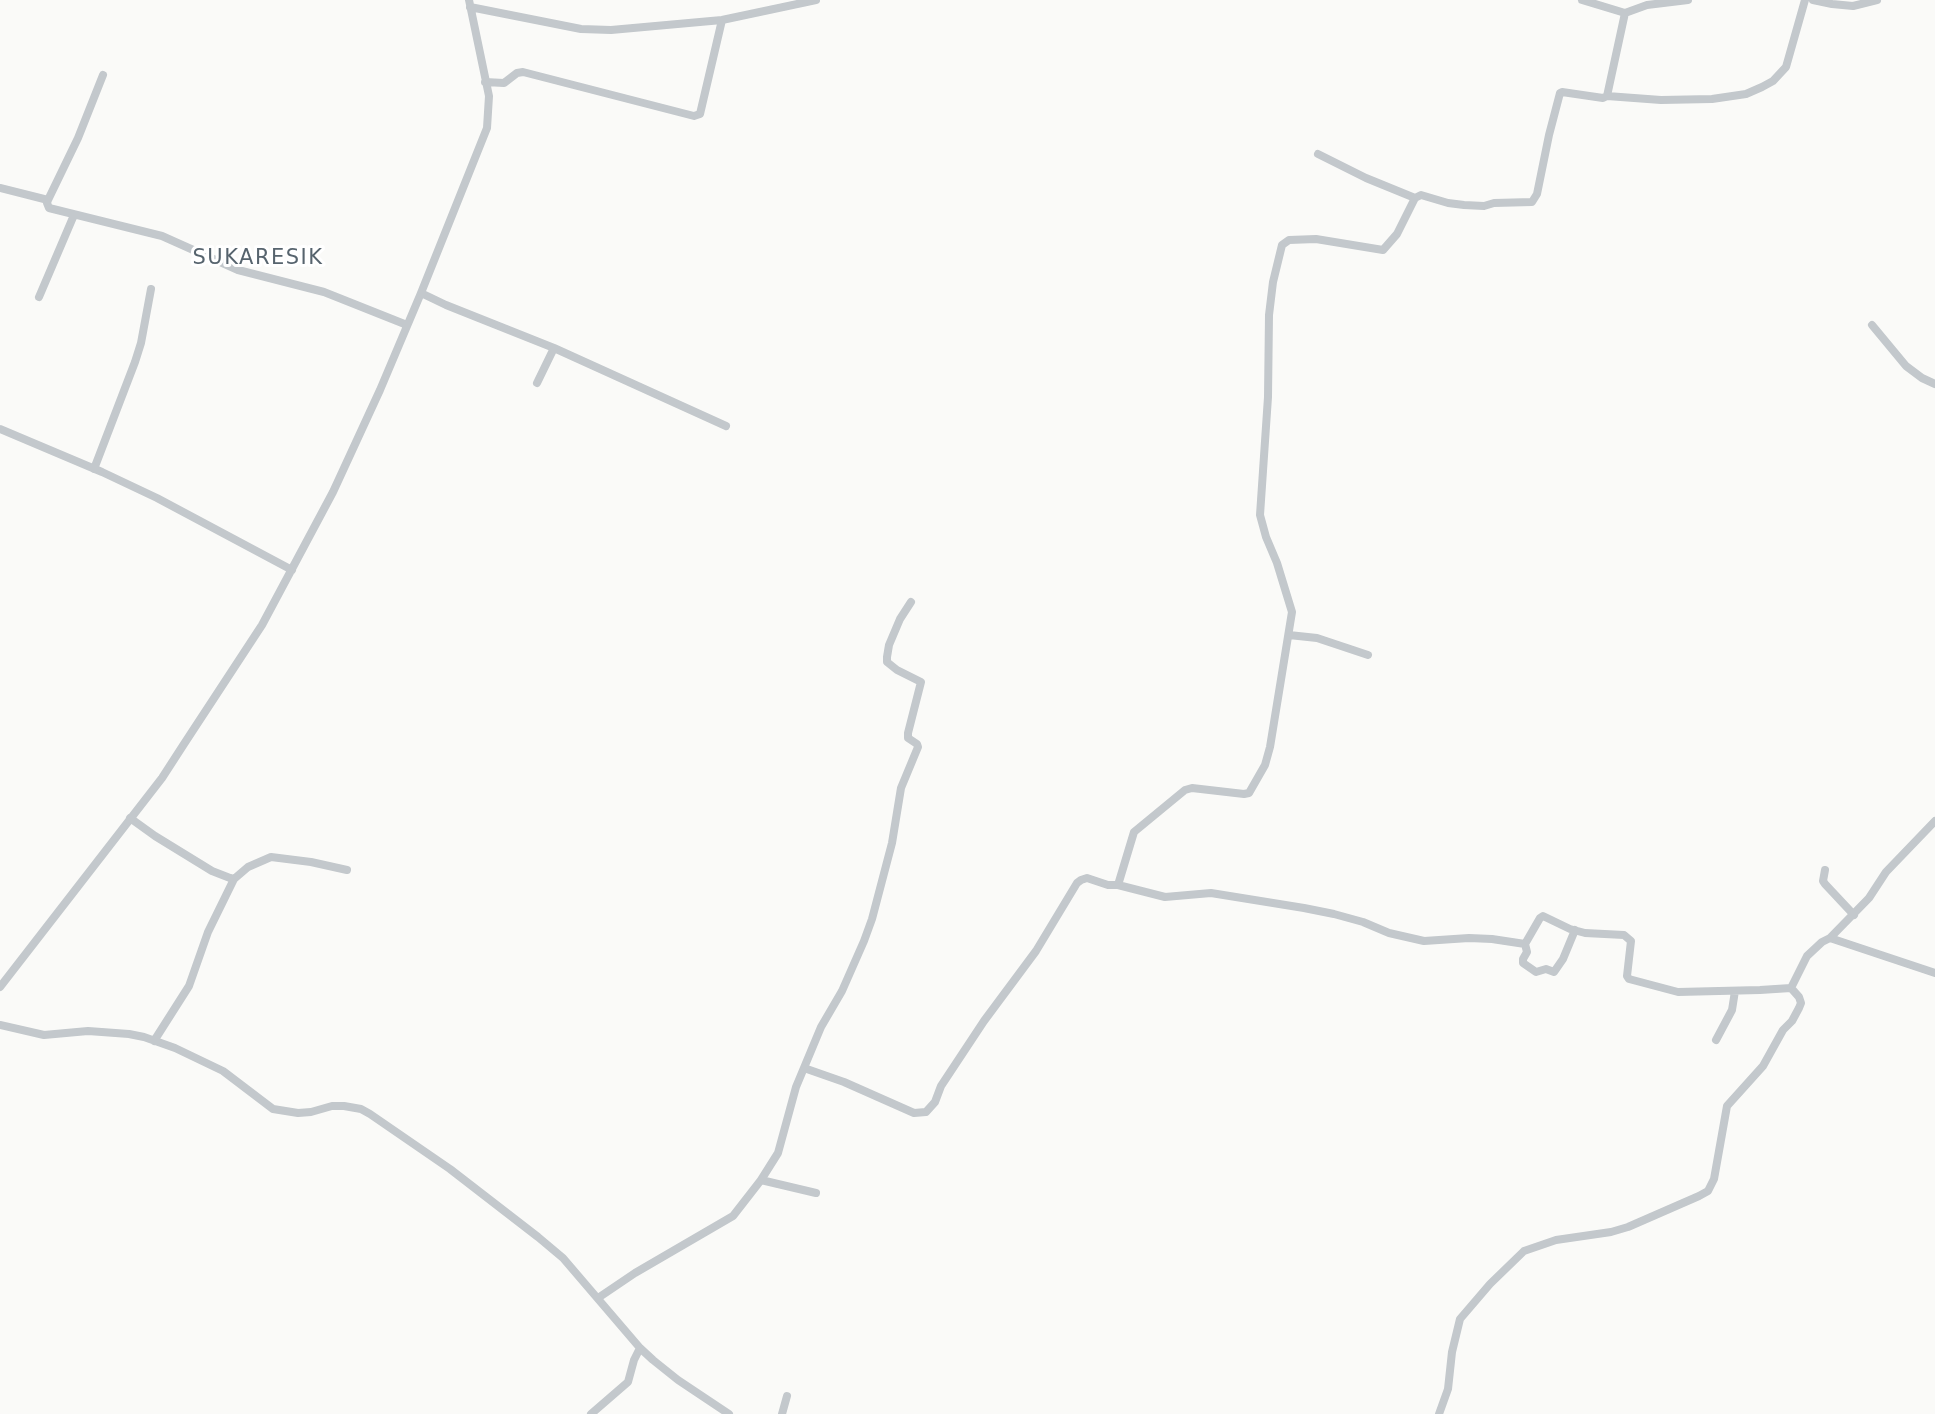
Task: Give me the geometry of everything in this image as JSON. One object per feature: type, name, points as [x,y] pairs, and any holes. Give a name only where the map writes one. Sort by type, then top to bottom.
[{"type":"street","points":[[0,987],[187,741],[262,625],[346,465],[421,293],[487,128],[489,106],[470,3],[591,29],[611,30],[722,20],[816,0]]},
{"type":"street","points":[[1582,0],[1625,13],[1647,5],[1688,0]]},
{"type":"street","points":[[1118,885],[1134,832],[1185,789],[1246,795],[1265,765],[1270,747],[1292,612],[1260,515],[1268,397],[1269,315],[1273,282],[1282,245],[1289,240],[1316,239],[1383,250],[1397,234],[1415,198],[1421,195],[1448,203],[1484,206],[1494,203],[1532,202],[1537,194],[1560,93],[1604,98],[1607,96],[1661,100],[1712,99],[1746,94],[1773,81],[1786,67],[1805,0]]},
{"type":"street","points":[[1813,0],[1853,6],[1877,0]]},
{"type":"street","points":[[1607,96],[1625,13]]},
{"type":"street","points":[[485,82],[504,83],[517,73],[523,72],[694,116],[700,114],[722,20]]},
{"type":"street","points":[[103,75],[78,138],[48,200],[49,208],[162,236],[238,270],[324,292],[407,325]]},
{"type":"street","points":[[1318,154],[1366,178],[1415,198]]},
{"type":"street","points":[[0,188],[48,200]]},
{"type":"street","points":[[39,297],[74,215]]},
{"type":"street","points":[[94,469],[141,344],[151,289]]},
{"type":"street","points":[[421,293],[554,348],[726,426]]},
{"type":"street","points":[[1872,326],[1906,366],[1935,384]]},
{"type":"street","points":[[537,382],[554,348]]},
{"type":"street","points":[[0,429],[157,498],[292,570]]},
{"type":"street","points":[[598,1298],[635,1273],[733,1216],[761,1180],[778,1153],[804,1068],[821,1027],[842,991],[872,919],[892,843],[901,788],[918,747],[908,735],[921,682],[897,670],[887,662],[889,645],[911,602]]},
{"type":"street","points":[[1288,635],[1317,638],[1368,656]]},
{"type":"street","points":[[130,818],[154,836],[212,871],[234,879]]},
{"type":"street","points":[[1791,988],[1807,956],[1854,915],[1869,898],[1886,872],[1935,821]]},
{"type":"street","points":[[154,1041],[189,986],[208,932],[234,879],[248,867],[271,857],[311,862],[347,870]]},
{"type":"street","points":[[1825,870],[1823,880],[1825,884],[1854,915]]},
{"type":"street","points":[[804,1068],[844,1082],[914,1113],[926,1112],[935,1102],[942,1086],[984,1021],[1036,951],[1077,883],[1087,878],[1108,885],[1118,885],[1165,897],[1211,893],[1304,908],[1334,914],[1363,922],[1389,933],[1424,941],[1481,938],[1525,944]]},
{"type":"street","points":[[1575,930],[1563,959],[1554,972],[1546,969],[1536,972],[1523,963],[1527,952],[1525,944],[1543,916],[1553,922],[1585,933],[1624,935],[1631,941],[1627,976],[1629,979],[1678,992],[1791,988]]},
{"type":"street","points":[[1830,938],[1935,973]]},
{"type":"street","points":[[1439,1414],[1448,1389],[1452,1352],[1460,1319],[1490,1284],[1524,1251],[1556,1240],[1611,1232],[1628,1227],[1708,1191],[1714,1179],[1727,1106],[1762,1066],[1799,1008],[1799,997],[1791,988]]},
{"type":"street","points":[[1716,1040],[1732,1010],[1736,991]]},
{"type":"street","points":[[0,1026],[44,1035],[88,1031],[129,1034],[175,1048],[224,1071],[273,1109],[298,1113],[332,1106],[361,1109],[450,1169],[538,1237],[563,1258],[640,1348],[678,1380],[729,1414]]},
{"type":"street","points":[[761,1180],[816,1193]]},
{"type":"street","points":[[591,1414],[628,1382],[640,1348]]},
{"type":"street","points":[[782,1414],[787,1396]]},
{"type":"district","name":"SUKARESIK","points":[[258,259]]}]
